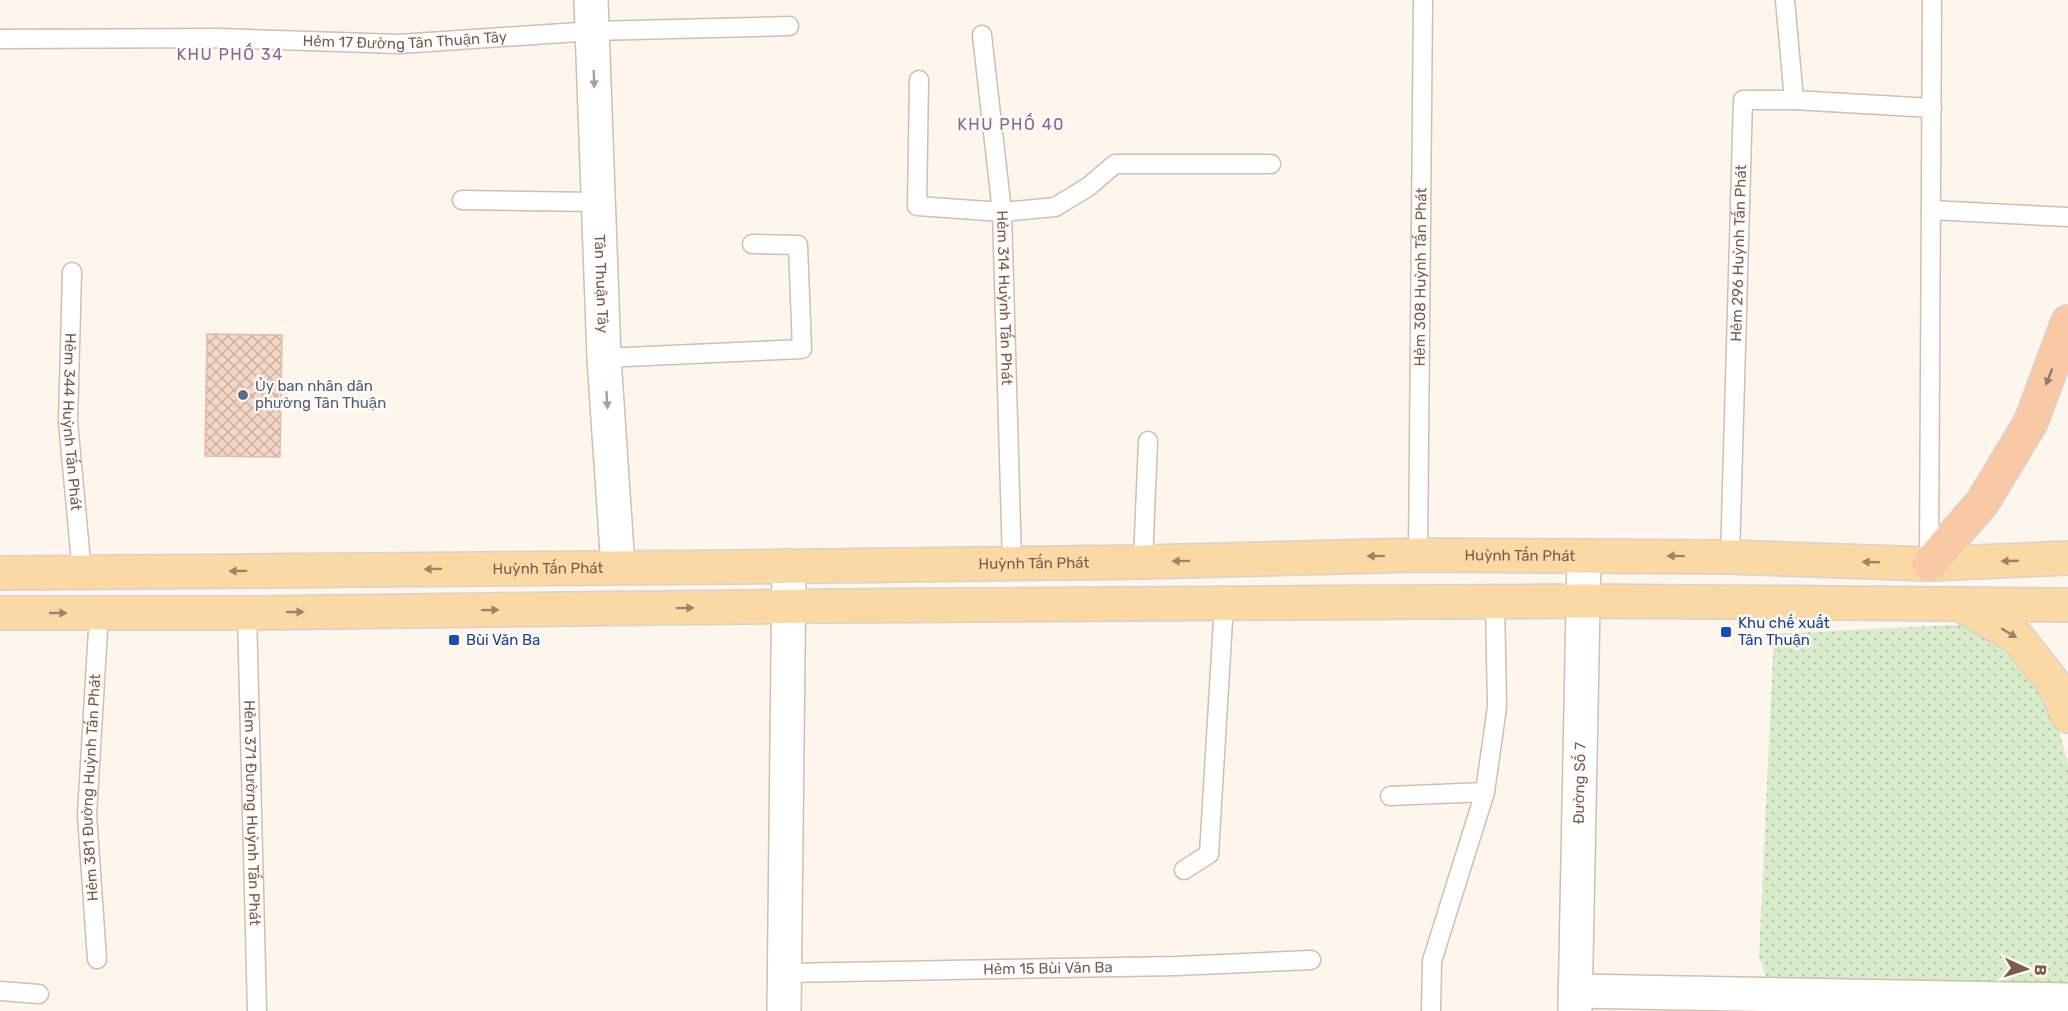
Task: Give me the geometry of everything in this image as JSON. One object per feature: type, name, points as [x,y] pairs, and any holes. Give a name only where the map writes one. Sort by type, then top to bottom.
[{"type":"highway","points":[[1929,564],[1982,502],[2031,423],[2068,322]]},
{"type":"main road","name":"Huỳnh Tấn Phát","points":[[0,573],[1143,562],[1418,555],[1731,557],[1929,564],[2068,558]]},
{"type":"main road","points":[[0,613],[247,613],[1583,601],[2068,604]]},
{"type":"main road","points":[[1959,604],[2018,638],[2054,684],[2068,716]]},
{"type":"street","name":"Tân Thuận Tây","points":[[592,15],[604,358],[618,567]]},
{"type":"street","name":"Đường Số 7","points":[[1575,1001],[1584,556]]},
{"type":"street","points":[[784,1011],[789,566]]},
{"type":"street","points":[[1575,1001],[1744,1003],[2068,1000]]},
{"type":"lane","name":"Hẻm 308 Huỳnh Tấn Phát","points":[[1418,555],[1423,0]]},
{"type":"lane","points":[[1785,0],[1794,100],[1932,108]]},
{"type":"lane","points":[[1929,564],[1932,0]]},
{"type":"lane","name":"Hẻm 17 Đường Tân Thuận Tây","points":[[0,39],[219,38],[399,44],[592,15],[789,26]]},
{"type":"lane","name":"Hẻm 314 Huỳnh Tấn Phát","points":[[982,35],[1002,212],[1012,562]]},
{"type":"lane","points":[[919,80],[917,206],[1002,212],[1055,207],[1088,187],[1115,164],[1271,164]]},
{"type":"lane","name":"Hẻm 296 Huỳnh Tấn Phát","points":[[1731,557],[1743,100],[1794,100]]},
{"type":"lane","points":[[462,200],[598,202]]},
{"type":"lane","points":[[1931,210],[2068,217]]},
{"type":"lane","points":[[604,358],[802,349],[798,245],[752,244]]},
{"type":"lane","name":"Hẻm 344 Huỳnh Tấn Phát","points":[[72,272],[68,422],[82,573]]},
{"type":"lane","points":[[1143,562],[1148,441]]},
{"type":"lane","points":[[1431,1011],[1432,961],[1485,792],[1497,707],[1494,602]]},
{"type":"lane","points":[[1184,870],[1209,854],[1224,603]]},
{"type":"lane","name":"Hẻm 371 Đường Huỳnh Tấn Phát","points":[[247,613],[257,1011]]},
{"type":"lane","name":"Hẻm 381 Đường Huỳnh Tấn Phát","points":[[98,959],[87,815],[99,614]]},
{"type":"lane","points":[[1390,796],[1485,792]]},
{"type":"lane","name":"Hẻm 15 Bùi Văn Ba","points":[[784,974],[1177,966],[1311,960]]},
{"type":"lane","points":[[0,991],[39,994]]},
{"type":"green space","points":[[1973,624],[2008,641],[2047,687],[2068,764],[2068,978],[2066,987],[1769,985],[1759,957],[1774,634]]},
{"type":"building","name":"Ủy ban nhân dân phường Tân Thuận","points":[[207,334],[282,335],[280,457],[205,456]]},
{"type":"place","name":"Ủy ban nhân dân phường Tân Thuận","points":[[243,395]]},
{"type":"place","name":"Khu chế xuất Tân Thuận","points":[[1726,632]]},
{"type":"place","name":"Bùi Văn Ba","points":[[454,640]]},
{"type":"district","name":"KHU PHỐ 34","points":[[230,54]]},
{"type":"district","name":"KHU PHỐ 40","points":[[1011,124]]}]
